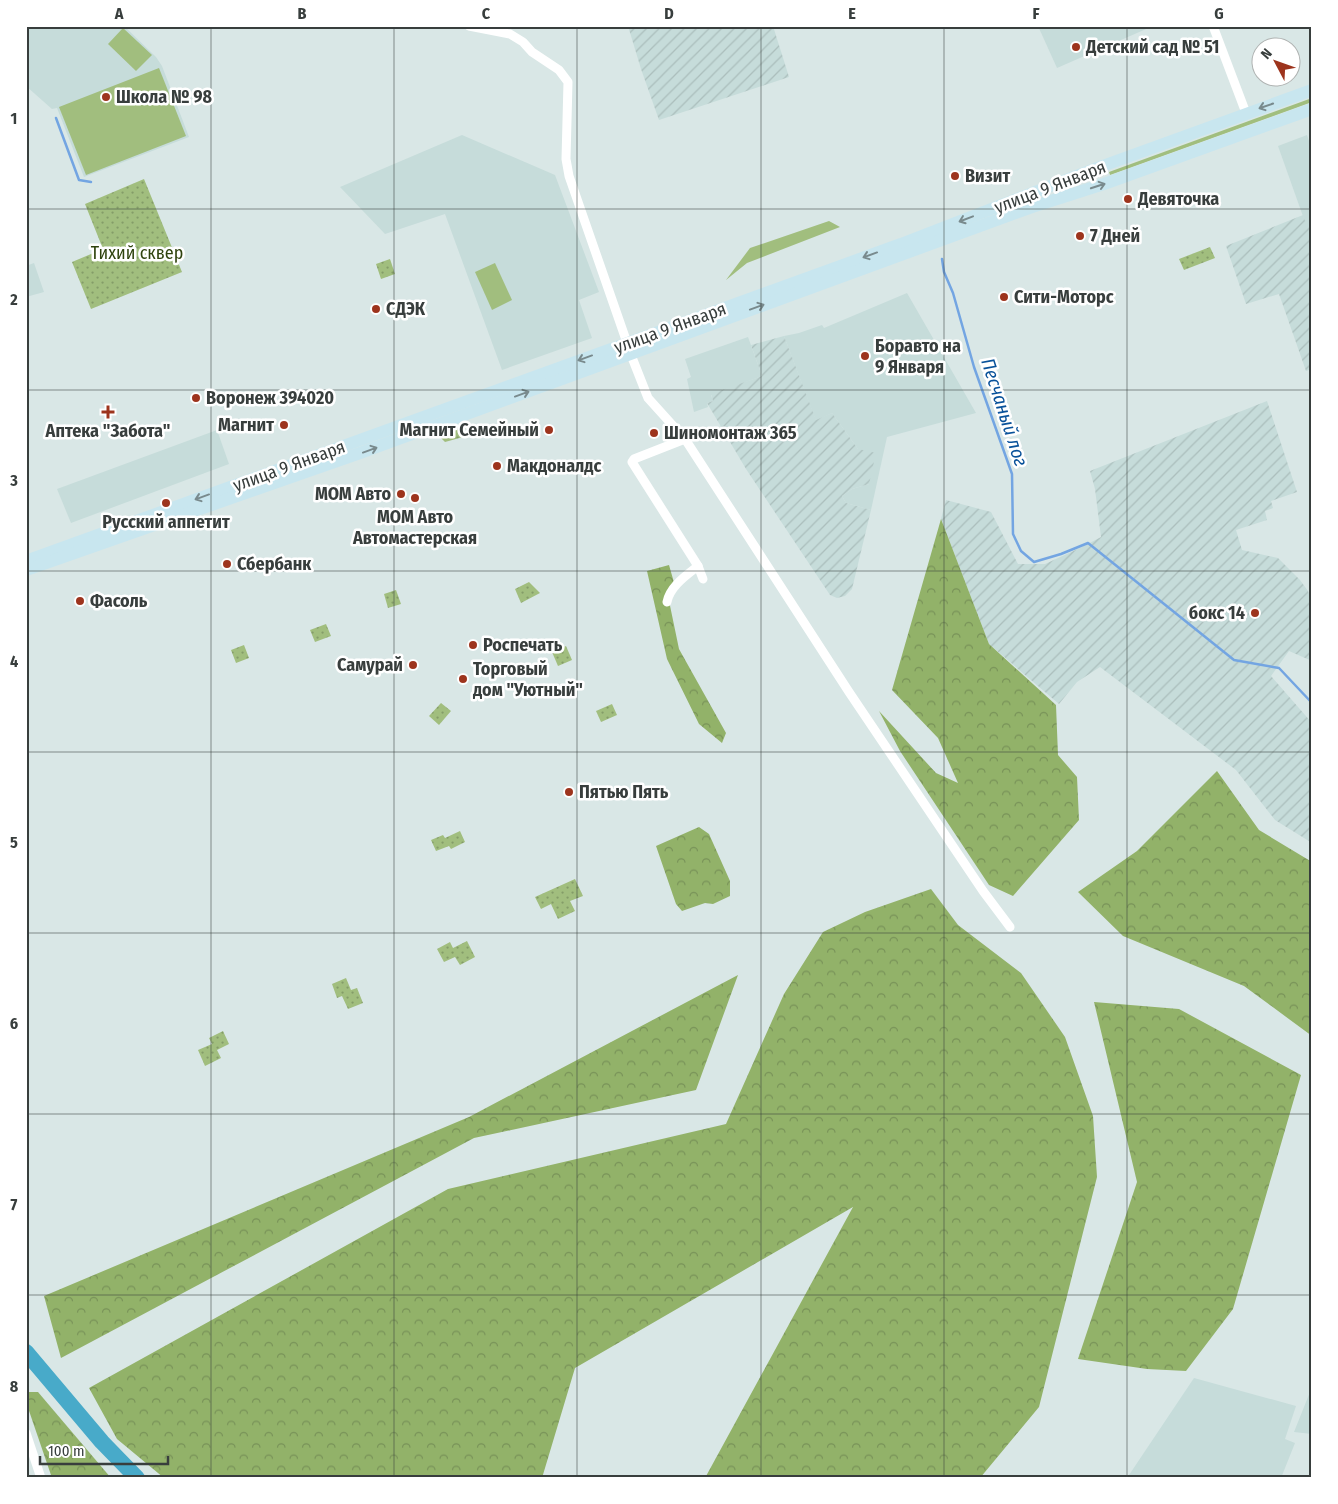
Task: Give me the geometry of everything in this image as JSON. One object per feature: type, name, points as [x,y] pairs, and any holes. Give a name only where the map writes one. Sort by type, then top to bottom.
[{"type":"highway","points":[[26,1352],[102,1442],[137,1478]]},
{"type":"main road","name":"улица 9 Января","points":[[721,315],[908,241],[1246,113],[1312,90]]},
{"type":"main road","name":"улица 9 Января","points":[[26,561],[721,315],[1104,184],[1312,109]]},
{"type":"main road","name":"улица 9 Января","points":[[26,570],[360,453],[630,348]]},
{"type":"street","points":[[469,26],[510,34],[559,70],[568,82],[566,159],[569,176],[648,398],[685,439],[849,692],[1010,927]]},
{"type":"street","points":[[1213,26],[1246,113]]},
{"type":"street","points":[[685,439],[634,459],[632,462],[698,566],[703,579]]},
{"type":"street","points":[[667,602],[668,596],[675,586],[698,566]]},
{"type":"street","points":[[26,1433],[41,1478]]},
{"type":"shaded area","name":"Школа № 98","points":[[26,26],[124,26],[156,57],[162,66],[189,137],[84,177],[57,108],[52,109],[26,86]]},
{"type":"shaded area","points":[[628,26],[773,26],[789,77],[659,120]]},
{"type":"shaded area","name":"Детский сад № 51","points":[[1038,26],[1153,26],[1057,68]]},
{"type":"shaded area","points":[[462,135],[555,175],[599,292],[579,300],[592,338],[502,370],[445,214],[385,234],[340,187]]},
{"type":"shaded area","points":[[1307,135],[1312,150],[1312,219],[1305,222],[1278,146]]},
{"type":"shaded area","points":[[1303,215],[1305,221],[1312,219],[1312,369],[1306,371],[1279,294],[1246,304],[1226,246]]},
{"type":"shaded area","points":[[34,263],[44,292],[26,297],[26,266]]},
{"type":"shaded area","points":[[907,293],[976,413],[887,437],[871,510],[846,503],[842,496],[852,489],[869,484],[858,449],[832,413],[816,421],[784,336],[822,325],[824,328]]},
{"type":"shaded area","points":[[784,336],[816,420],[832,413],[858,449],[876,453],[869,484],[852,489],[842,496],[846,503],[871,510],[852,589],[845,596],[837,598],[830,595],[746,469],[707,403],[713,401],[711,394],[762,376],[751,345]]},
{"type":"shaded area","points":[[748,337],[762,376],[711,395],[713,401],[707,403],[708,407],[694,412],[687,379],[691,377],[685,359]]},
{"type":"shaded area","points":[[1267,401],[1297,492],[1271,501],[1273,508],[1265,511],[1267,520],[1236,530],[1242,550],[1278,558],[1300,580],[1308,591],[1312,602],[1312,661],[1289,651],[1271,676],[1312,723],[1312,843],[1275,820],[1236,770],[1100,667],[1077,682],[1059,704],[989,644],[941,519],[946,500],[991,512],[1018,564],[1045,564],[1101,537],[1095,489],[1090,471]]},
{"type":"shaded area","points":[[217,430],[229,464],[71,523],[57,489]]},
{"type":"shaded area","points":[[1194,1378],[1296,1406],[1285,1439],[1295,1443],[1281,1478],[1127,1478]]},
{"type":"shaded area","points":[[1312,1387],[1312,1434],[1294,1432]]},
{"type":"green space","points":[[123,28],[152,55],[136,71],[108,44]]},
{"type":"green space","points":[[159,68],[186,136],[86,175],[59,107]]},
{"type":"green space","points":[[1312,98],[1312,102],[1110,175],[1109,172]]},
{"type":"green space","name":"Тихий сквер","points":[[144,179],[182,272],[91,309],[72,262],[103,249],[85,204]]},
{"type":"green space","points":[[829,221],[840,227],[747,263],[726,280],[750,248]]},
{"type":"green space","points":[[1210,247],[1215,258],[1184,270],[1179,259]]},
{"type":"green space","points":[[390,259],[395,274],[381,279],[376,264]]},
{"type":"green space","points":[[495,263],[512,300],[492,310],[475,272]]},
{"type":"green space","points":[[467,423],[463,437],[445,442],[437,434]]},
{"type":"green space","points":[[941,519],[989,644],[1056,705],[1058,755],[1077,777],[1079,820],[1013,896],[989,885],[900,751],[879,711],[936,773],[958,783],[938,738],[892,690]]},
{"type":"green space","points":[[669,565],[675,586],[668,596],[679,649],[726,733],[722,743],[699,724],[667,659],[647,571]]},
{"type":"green space","points":[[529,582],[540,593],[521,603],[515,589]]},
{"type":"green space","points":[[396,590],[401,604],[388,608],[384,594]]},
{"type":"green space","points":[[326,624],[331,636],[315,642],[310,630]]},
{"type":"green space","points":[[244,645],[249,658],[236,663],[231,650]]},
{"type":"green space","points":[[566,646],[572,660],[558,666],[552,652]]},
{"type":"green space","points":[[441,703],[451,711],[439,725],[429,716]]},
{"type":"green space","points":[[612,704],[617,715],[601,722],[596,711]]},
{"type":"green space","points":[[1217,771],[1259,830],[1312,862],[1312,1036],[1244,986],[1123,936],[1078,892],[1137,851]]},
{"type":"green space","points":[[699,827],[709,834],[730,881],[730,896],[713,904],[705,903],[682,911],[676,904],[656,846]]},
{"type":"green space","points":[[460,831],[465,842],[451,849],[449,846],[436,851],[431,840],[443,835],[445,838]]},
{"type":"green space","points":[[575,879],[583,896],[570,901],[575,911],[558,919],[551,904],[541,909],[535,897]]},
{"type":"green space","points":[[931,889],[958,925],[1021,973],[1065,1037],[1093,1116],[1097,1177],[1039,1407],[980,1478],[705,1478],[853,1207],[575,1368],[542,1478],[164,1478],[117,1439],[89,1388],[448,1189],[726,1124],[784,994],[823,932],[865,912]]},
{"type":"green space","points":[[467,941],[475,957],[460,965],[455,957],[444,962],[437,949],[450,942],[453,948]]},
{"type":"green space","points":[[738,975],[696,1090],[474,1138],[61,1358],[44,1296],[469,1117]]},
{"type":"green space","points":[[346,978],[351,990],[357,988],[363,1003],[348,1009],[342,996],[337,998],[332,984]]},
{"type":"green space","points":[[1094,1002],[1179,1009],[1301,1075],[1233,1309],[1186,1371],[1147,1369],[1078,1359],[1137,1182]]},
{"type":"green space","points":[[223,1031],[229,1044],[217,1050],[221,1058],[205,1066],[198,1050],[212,1044],[209,1038]]},
{"type":"green space","points":[[26,1392],[38,1392],[111,1478],[52,1478],[26,1402]]},
{"type":"waterway","points":[[56,118],[79,180],[91,182]]},
{"type":"waterway","name":"Песчаный лог","points":[[942,259],[944,272],[953,293],[974,367],[1012,474],[1013,534],[1021,551],[1034,562],[1088,543],[1234,660],[1279,668],[1312,703]]},
{"type":"place","name":"Детский сад № 51","points":[[1076,47]]},
{"type":"place","name":"Школа № 98","points":[[106,97]]},
{"type":"place","name":"Визит","points":[[955,176]]},
{"type":"place","name":"Девяточка","points":[[1128,199]]},
{"type":"place","name":"7 Дней","points":[[1080,236]]},
{"type":"place","name":"Сити-Моторс","points":[[1004,297]]},
{"type":"place","name":"СДЭК","points":[[376,309]]},
{"type":"place","name":"Боравто на 9 Января","points":[[865,356]]},
{"type":"place","name":"Воронеж 394020","points":[[196,398]]},
{"type":"place","name":"Аптека \"Забота\"","points":[[108,412]]},
{"type":"place","name":"Магнит","points":[[284,425]]},
{"type":"place","name":"Магнит Семейный","points":[[549,430]]},
{"type":"place","name":"Шиномонтаж 365","points":[[654,433]]},
{"type":"place","name":"Макдоналдс","points":[[497,466]]},
{"type":"place","name":"МОМ Авто","points":[[401,494]]},
{"type":"place","name":"МОМ Авто Автомастерская","points":[[415,498]]},
{"type":"place","name":"Русский аппетит","points":[[166,503]]},
{"type":"place","name":"Сбербанк","points":[[227,564]]},
{"type":"place","name":"Фасоль","points":[[80,601]]},
{"type":"place","name":"бокс 14","points":[[1255,613]]},
{"type":"place","name":"Роспечать","points":[[473,645]]},
{"type":"place","name":"Самурай","points":[[413,665]]},
{"type":"place","name":"Торговый дом \"Уютный\"","points":[[463,679]]},
{"type":"place","name":"Пятью Пять","points":[[569,792]]}]
